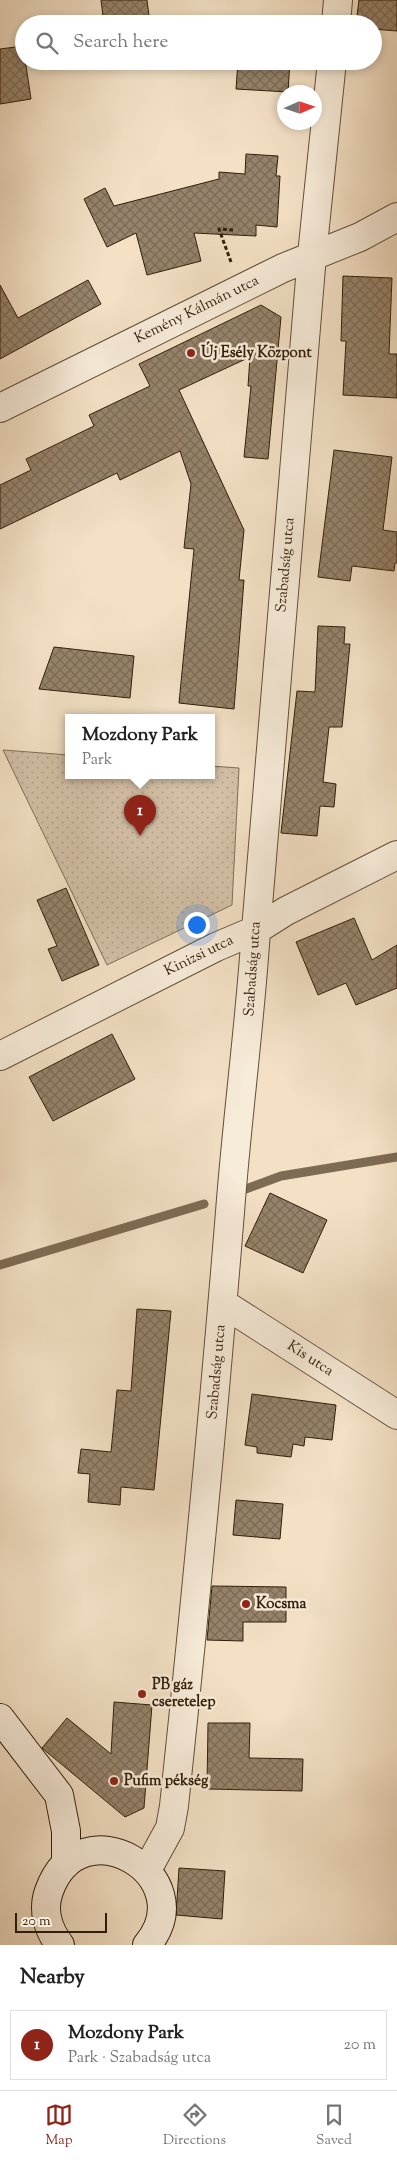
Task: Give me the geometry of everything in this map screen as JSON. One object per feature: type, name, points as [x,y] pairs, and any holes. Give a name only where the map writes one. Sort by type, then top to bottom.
[{"type":"street","points":[[337,15],[338,0]]},
{"type":"street","name":"Szabadság utca","points":[[147,1870],[170,1828],[174,1806],[197,1589],[224,1304],[230,1210],[252,1004],[256,930],[312,255],[331,70]]},
{"type":"street","name":"Kemény Kálmán utca","points":[[0,408],[240,288],[312,255],[360,237],[397,217]]},
{"type":"street","name":"Kinizsi utca","points":[[0,1056],[216,947],[256,930],[286,911],[397,854]]},
{"type":"street","name":"Kis utca","points":[[224,1304],[397,1416]]},
{"type":"street","points":[[0,1718],[59,1795],[66,1831],[66,1864]]},
{"type":"street","points":[[60,1945],[53,1937],[46,1918],[46,1898],[53,1879],[66,1864],[81,1854],[99,1850],[117,1852],[133,1858],[147,1870],[157,1885],[161,1903],[160,1921],[153,1943]]},
{"type":"path","points":[[233,230],[219,229],[240,288]]},
{"type":"shaded area","points":[[3,750],[65,755],[65,779],[215,779],[215,766],[239,768],[232,905],[107,965]]},
{"type":"building","points":[[101,0],[147,0],[149,15],[103,15]]},
{"type":"building","points":[[359,0],[397,0],[397,31],[382,30],[382,15],[357,15]]},
{"type":"building","points":[[15,47],[15,70],[27,70],[31,99],[0,104],[0,49]]},
{"type":"building","points":[[237,70],[289,70],[288,85],[277,85],[277,91],[236,89]]},
{"type":"building","points":[[246,154],[278,156],[276,176],[280,176],[277,227],[256,225],[256,236],[194,233],[201,261],[147,275],[136,233],[107,247],[84,199],[105,188],[114,206],[219,179],[219,172],[245,174]]},
{"type":"building","points":[[343,276],[392,278],[389,354],[397,354],[397,398],[343,395],[346,341],[341,341]]},
{"type":"building","points":[[88,280],[101,304],[0,359],[0,285],[18,318]]},
{"type":"building","points":[[261,305],[281,317],[268,459],[244,457],[251,386],[248,386],[250,357],[179,390],[244,530],[239,580],[244,580],[234,709],[179,703],[194,549],[184,548],[191,484],[180,451],[120,480],[117,473],[0,529],[0,485],[31,470],[26,459],[94,426],[89,415],[150,386],[139,364]]},
{"type":"building","points":[[334,450],[392,457],[383,530],[397,532],[397,563],[395,563],[394,571],[352,566],[350,581],[318,577]]},
{"type":"building","points":[[318,626],[345,627],[344,644],[350,644],[342,727],[329,727],[323,782],[336,784],[334,807],[320,806],[317,836],[281,833],[297,691],[315,692]]},
{"type":"building","points":[[54,647],[134,656],[130,698],[39,689]]},
{"type":"building","points":[[66,888],[99,965],[62,981],[48,949],[57,946],[37,900]]},
{"type":"building","points":[[354,918],[372,960],[397,945],[397,988],[356,1005],[346,983],[318,995],[296,942]]},
{"type":"building","points":[[112,1034],[135,1079],[53,1121],[29,1077]]},
{"type":"building","points":[[270,1193],[327,1220],[303,1273],[245,1246]]},
{"type":"building","points":[[137,1309],[171,1311],[154,1490],[121,1487],[120,1505],[88,1502],[90,1474],[78,1473],[81,1449],[111,1452],[117,1390],[131,1391]]},
{"type":"building","points":[[252,1394],[336,1405],[332,1440],[305,1437],[304,1446],[293,1444],[291,1457],[257,1453],[257,1447],[245,1445]]},
{"type":"building","points":[[236,1500],[283,1504],[280,1539],[233,1535]]},
{"type":"building","name":"Kocsma","points":[[212,1586],[286,1587],[286,1622],[243,1622],[243,1641],[207,1640]]},
{"type":"building","name":"Pufim pékség","points":[[114,1702],[152,1705],[144,1808],[125,1817],[42,1748],[67,1718],[111,1754]]},
{"type":"building","points":[[208,1723],[250,1723],[249,1758],[303,1759],[302,1791],[207,1789]]},
{"type":"building","points":[[179,1868],[225,1871],[222,1919],[176,1915]]},
{"type":"waterway","points":[[243,1190],[281,1176],[397,1157]]},
{"type":"waterway","points":[[0,1265],[204,1204]]},
{"type":"place","name":"Új Esély Központ","points":[[191,353]]},
{"type":"place","name":"Mozdony Park","points":[[140,836]]},
{"type":"place","name":"Kocsma","points":[[246,1604]]},
{"type":"place","name":"PB gáz cseretelep","points":[[142,1694]]},
{"type":"place","name":"Pufim pékség","points":[[114,1781]]}]
